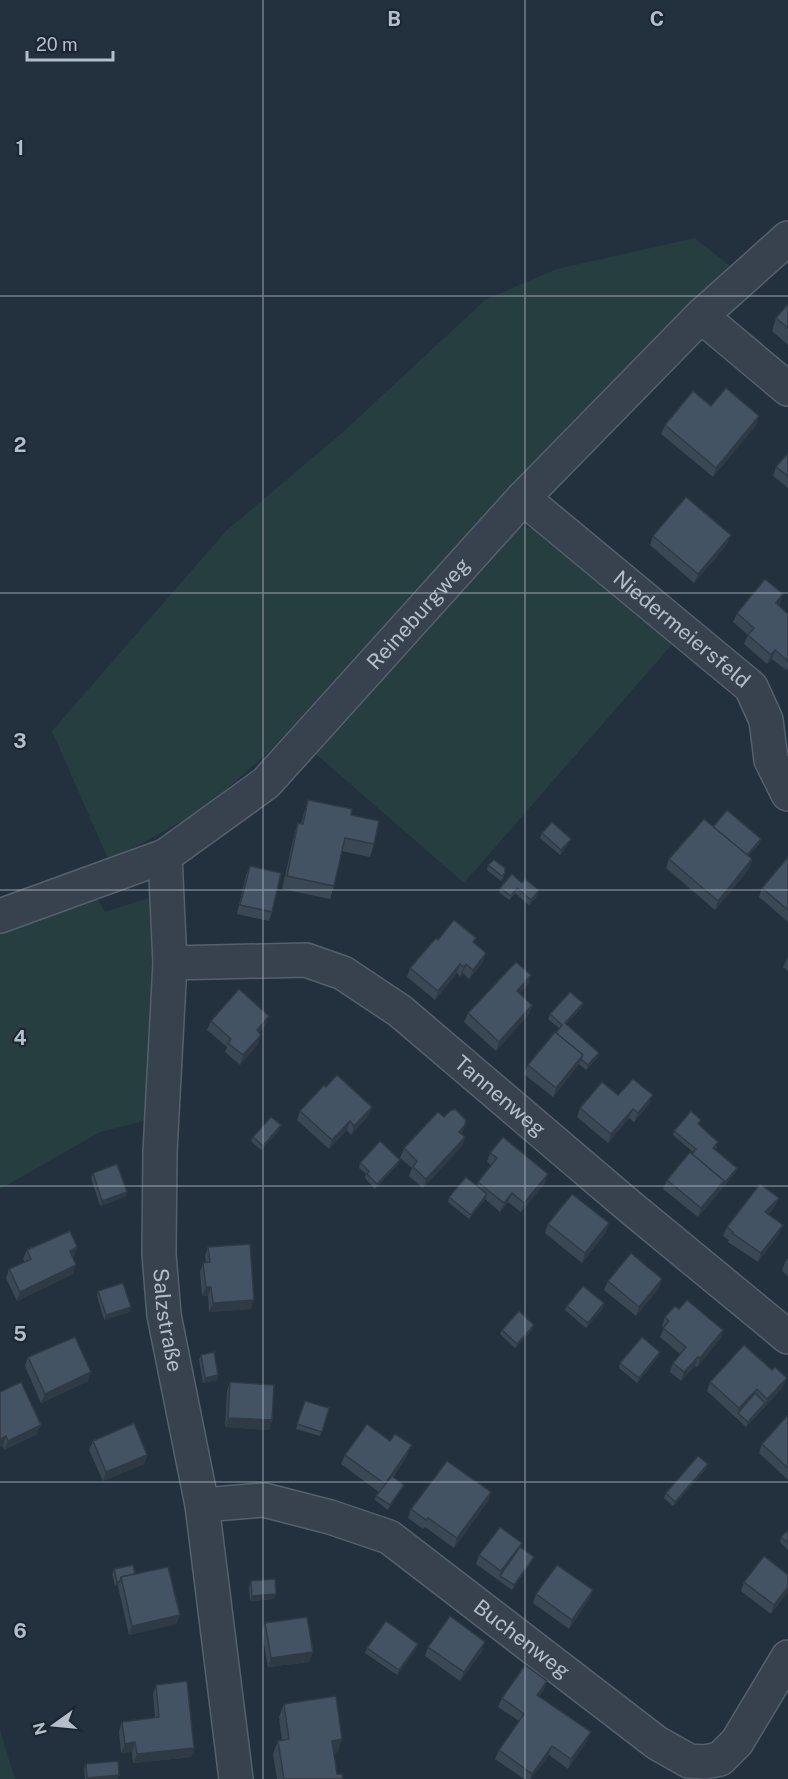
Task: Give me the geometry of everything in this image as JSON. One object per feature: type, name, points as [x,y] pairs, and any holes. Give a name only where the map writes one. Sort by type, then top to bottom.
[{"type":"street","name":"Reineburgweg","points":[[0,916],[165,856],[266,783],[523,498],[701,316],[788,238]]},
{"type":"street","points":[[701,316],[788,389]]},
{"type":"street","name":"Niedermeiersfeld","points":[[523,498],[751,687],[766,720],[771,760],[788,794]]},
{"type":"street","name":"Salzstraße","points":[[165,856],[170,963],[160,1152],[159,1254],[164,1315],[202,1505],[236,1779]]},
{"type":"street","name":"Tannenweg","points":[[170,963],[306,960],[343,973],[400,1011],[788,1338]]},
{"type":"street","name":"Buchenweg","points":[[202,1505],[264,1500],[330,1517],[389,1537],[657,1743],[689,1761],[705,1762],[720,1759],[737,1742],[788,1657]]},
{"type":"green space","points":[[695,238],[732,268],[505,493],[269,752],[201,811],[109,861],[52,731],[226,531],[342,433],[485,300],[557,269]]},
{"type":"green space","points":[[515,527],[540,528],[675,641],[464,883],[309,748]]},
{"type":"green space","points":[[95,895],[105,912],[151,897],[157,962],[144,1121],[100,1132],[0,1189],[0,930]]},
{"type":"green space","points":[[0,1730],[15,1779],[0,1779]]},
{"type":"building","points":[[788,304],[788,328],[776,318]]},
{"type":"building","points":[[726,388],[759,416],[716,468],[665,425],[693,391],[711,406]]},
{"type":"building","points":[[788,453],[788,476],[776,467]]},
{"type":"building","points":[[686,497],[731,535],[698,574],[653,536]]},
{"type":"building","points":[[765,579],[783,594],[776,603],[788,614],[788,661],[775,650],[771,655],[748,635],[754,628],[737,613]]},
{"type":"building","points":[[308,800],[352,809],[351,815],[379,821],[374,844],[345,838],[334,886],[287,876],[298,823],[303,824]]},
{"type":"building","points":[[727,810],[761,839],[747,855],[713,827]]},
{"type":"building","points":[[704,819],[752,859],[718,901],[669,859]]},
{"type":"building","points":[[552,822],[571,839],[561,850],[542,833]]},
{"type":"building","points":[[788,857],[788,910],[762,888]]},
{"type":"building","points":[[494,860],[505,868],[502,876],[488,865]]},
{"type":"building","points":[[250,866],[281,873],[272,912],[240,905]]},
{"type":"building","points":[[512,874],[522,883],[525,879],[539,890],[531,900],[517,888],[511,896],[500,888]]},
{"type":"building","points":[[454,920],[476,938],[473,942],[486,953],[473,970],[466,964],[464,967],[460,964],[438,991],[410,968]]},
{"type":"building","points":[[516,962],[531,975],[517,991],[532,1005],[499,1042],[468,1013]]},
{"type":"building","points":[[239,989],[269,1016],[257,1030],[261,1035],[243,1055],[228,1043],[231,1039],[211,1021]]},
{"type":"building","points":[[570,992],[583,1003],[565,1023],[599,1053],[588,1065],[581,1059],[583,1055],[556,1033],[562,1025],[550,1014]]},
{"type":"building","points":[[555,1032],[583,1055],[556,1088],[528,1065]]},
{"type":"building","points":[[337,1075],[372,1107],[354,1126],[350,1121],[332,1140],[300,1111],[324,1085],[326,1087]]},
{"type":"building","points":[[633,1079],[653,1095],[638,1113],[633,1109],[611,1134],[580,1108],[602,1082],[618,1095]]},
{"type":"building","points":[[455,1109],[466,1120],[459,1132],[465,1137],[426,1179],[413,1167],[417,1161],[404,1148],[438,1112],[444,1117]]},
{"type":"building","points":[[691,1111],[701,1120],[698,1124],[718,1142],[713,1148],[737,1168],[723,1185],[724,1181],[692,1154],[696,1149],[674,1131]]},
{"type":"building","points":[[271,1117],[281,1125],[263,1146],[253,1137]]},
{"type":"building","points":[[503,1137],[548,1174],[524,1203],[512,1193],[504,1203],[478,1182],[497,1158],[490,1153]]},
{"type":"building","points":[[380,1141],[400,1160],[377,1184],[367,1174],[369,1171],[360,1163]]},
{"type":"building","points":[[690,1152],[724,1181],[701,1208],[667,1180]]},
{"type":"building","points":[[117,1164],[127,1192],[102,1201],[93,1173]]},
{"type":"building","points":[[466,1177],[487,1194],[471,1215],[449,1197]]},
{"type":"building","points":[[760,1184],[779,1198],[765,1212],[783,1225],[761,1253],[727,1227]]},
{"type":"building","points":[[572,1194],[609,1223],[585,1253],[548,1224]]},
{"type":"building","points":[[70,1231],[77,1247],[70,1251],[76,1265],[20,1292],[9,1269],[31,1259],[27,1250]]},
{"type":"building","points":[[250,1244],[254,1300],[213,1303],[211,1287],[206,1287],[203,1263],[210,1262],[208,1247]]},
{"type":"building","points":[[631,1253],[662,1279],[639,1307],[608,1281]]},
{"type":"building","points":[[123,1283],[131,1307],[106,1315],[98,1291]]},
{"type":"building","points":[[583,1286],[604,1303],[588,1323],[567,1306]]},
{"type":"building","points":[[687,1300],[723,1330],[700,1358],[698,1357],[684,1372],[673,1363],[686,1347],[663,1328],[669,1321],[665,1317],[675,1306],[679,1309]]},
{"type":"building","points":[[519,1311],[534,1325],[517,1344],[502,1330]]},
{"type":"building","points":[[75,1337],[91,1372],[45,1394],[28,1357]]},
{"type":"building","points":[[642,1337],[660,1352],[639,1378],[620,1363]]},
{"type":"building","points":[[744,1345],[772,1370],[775,1367],[787,1378],[767,1399],[757,1389],[739,1408],[710,1382]]},
{"type":"building","points":[[214,1352],[218,1375],[205,1378],[201,1355]]},
{"type":"building","points":[[21,1382],[41,1425],[8,1441],[6,1436],[0,1439],[0,1392]]},
{"type":"building","points":[[230,1382],[274,1385],[272,1420],[228,1418]]},
{"type":"building","points":[[755,1393],[765,1403],[748,1422],[738,1413]]},
{"type":"building","points":[[305,1401],[329,1408],[322,1432],[297,1424]]},
{"type":"building","points":[[788,1416],[788,1468],[762,1444]]},
{"type":"building","points":[[134,1423],[147,1455],[106,1472],[93,1441]]},
{"type":"building","points":[[367,1424],[390,1441],[395,1434],[412,1445],[385,1484],[345,1455]]},
{"type":"building","points":[[698,1456],[708,1464],[675,1502],[666,1493]]},
{"type":"building","points":[[447,1461],[491,1492],[457,1538],[411,1509]]},
{"type":"building","points":[[392,1476],[404,1485],[390,1505],[376,1496]]},
{"type":"building","points":[[500,1527],[522,1543],[501,1571],[479,1555]]},
{"type":"building","points":[[788,1530],[788,1543],[781,1537]]},
{"type":"building","points":[[520,1547],[534,1557],[514,1585],[500,1576]]},
{"type":"building","points":[[764,1556],[788,1575],[788,1587],[774,1605],[744,1582]]},
{"type":"building","points":[[133,1565],[135,1574],[121,1577],[117,1582],[114,1569]]},
{"type":"building","points":[[557,1565],[593,1590],[572,1620],[536,1594]]},
{"type":"building","points":[[168,1567],[180,1615],[132,1626],[121,1577]]},
{"type":"building","points":[[275,1579],[276,1594],[252,1596],[251,1581]]},
{"type":"building","points":[[450,1616],[485,1642],[464,1672],[428,1647]]},
{"type":"building","points":[[307,1617],[313,1652],[271,1658],[265,1623]]},
{"type":"building","points":[[386,1621],[418,1644],[399,1670],[367,1648]]},
{"type":"building","points":[[525,1665],[547,1681],[537,1695],[591,1732],[571,1759],[552,1746],[532,1774],[499,1750],[524,1714],[502,1698]]},
{"type":"building","points":[[187,1681],[194,1748],[137,1754],[135,1742],[125,1744],[122,1722],[159,1717],[156,1685]]},
{"type":"building","points":[[336,1696],[342,1739],[332,1741],[337,1774],[342,1774],[343,1779],[284,1779],[278,1741],[289,1739],[284,1704]]},
{"type":"building","points":[[118,1761],[119,1775],[87,1778],[86,1764]]}]
